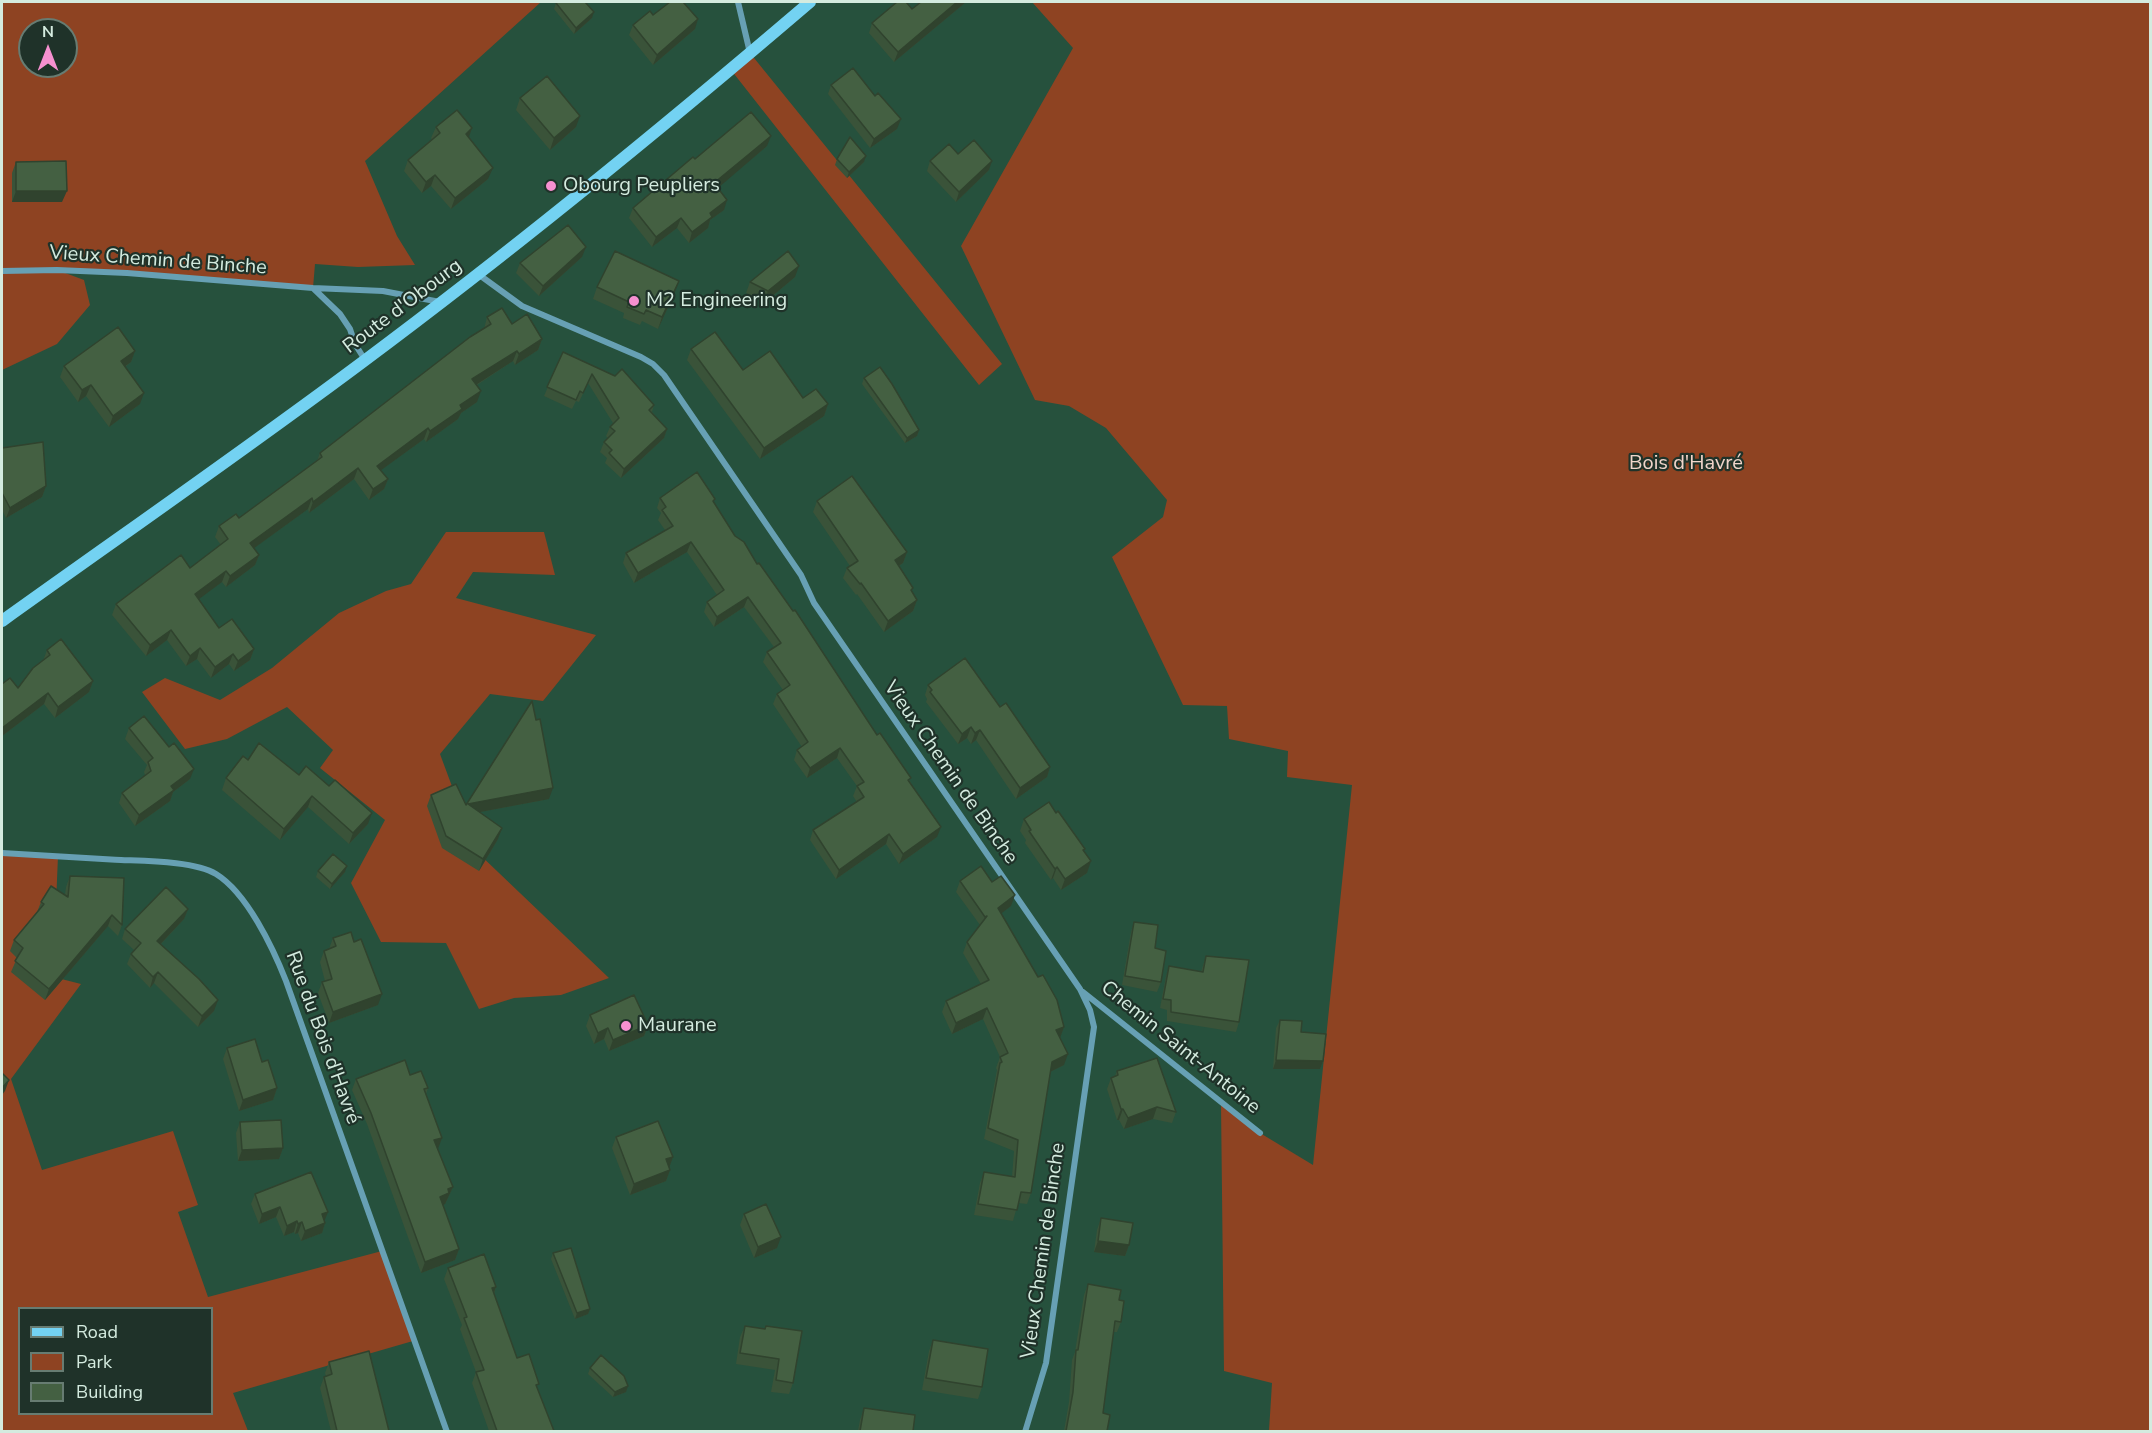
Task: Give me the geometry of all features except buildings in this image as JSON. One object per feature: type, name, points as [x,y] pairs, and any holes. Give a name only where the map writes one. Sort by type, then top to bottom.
[{"type":"main road","name":"Route d'Obourg","points":[[2,621],[441,303],[810,2]]},
{"type":"street","points":[[738,2],[750,53]]},
{"type":"street","name":"Vieux Chemin de Binche","points":[[2,271],[57,270],[127,273],[313,288],[383,291],[441,303]]},
{"type":"street","name":"Vieux Chemin de Binche","points":[[478,274],[522,306],[641,357],[653,364],[664,375],[801,575],[814,603],[1080,989],[1090,1010],[1094,1027],[1046,1363],[1025,1431]]},
{"type":"street","points":[[313,288],[340,314],[365,360]]},
{"type":"street","name":"Rue du Bois d'Havré","points":[[2,853],[169,863],[197,867],[215,873],[242,898],[274,952],[286,981],[447,1431]]},
{"type":"street","name":"Chemin Saint-Antoine","points":[[1080,989],[1260,1133]]},
{"type":"green space","points":[[2,2],[541,2],[365,161],[397,236],[415,265],[358,267],[315,264],[313,288],[60,271],[84,280],[90,305],[57,344],[2,370]]},
{"type":"green space","name":"Bois d'Havré","points":[[1032,2],[2150,2],[2150,1431],[1269,1431],[1272,1383],[1224,1371],[1221,1104],[1260,1133],[1313,1165],[1352,785],[1287,777],[1288,751],[1229,739],[1227,706],[1183,705],[1112,557],[1163,517],[1167,500],[1106,428],[1069,406],[1035,400],[961,246],[1073,48]]},
{"type":"green space","points":[[750,53],[1002,364],[979,385],[731,70]]},
{"type":"green space","points":[[446,532],[544,532],[555,575],[473,572],[456,598],[596,635],[543,701],[490,694],[440,754],[476,851],[609,978],[561,995],[514,998],[479,1009],[446,943],[381,942],[351,883],[385,820],[320,768],[333,750],[287,707],[227,739],[185,749],[142,692],[165,678],[220,700],[272,668],[339,613],[386,591],[411,584]]},
{"type":"green space","points":[[2,853],[58,856],[55,928],[22,969],[81,984],[11,1079],[42,1170],[173,1131],[198,1205],[178,1212],[208,1297],[382,1251],[413,1341],[233,1393],[248,1431],[2,1431]]},
{"type":"place","name":"Obourg Peupliers","points":[[551,186]]},
{"type":"place","name":"M2 Engineering","points":[[634,301]]},
{"type":"place","name":"Maurane","points":[[626,1026]]}]
